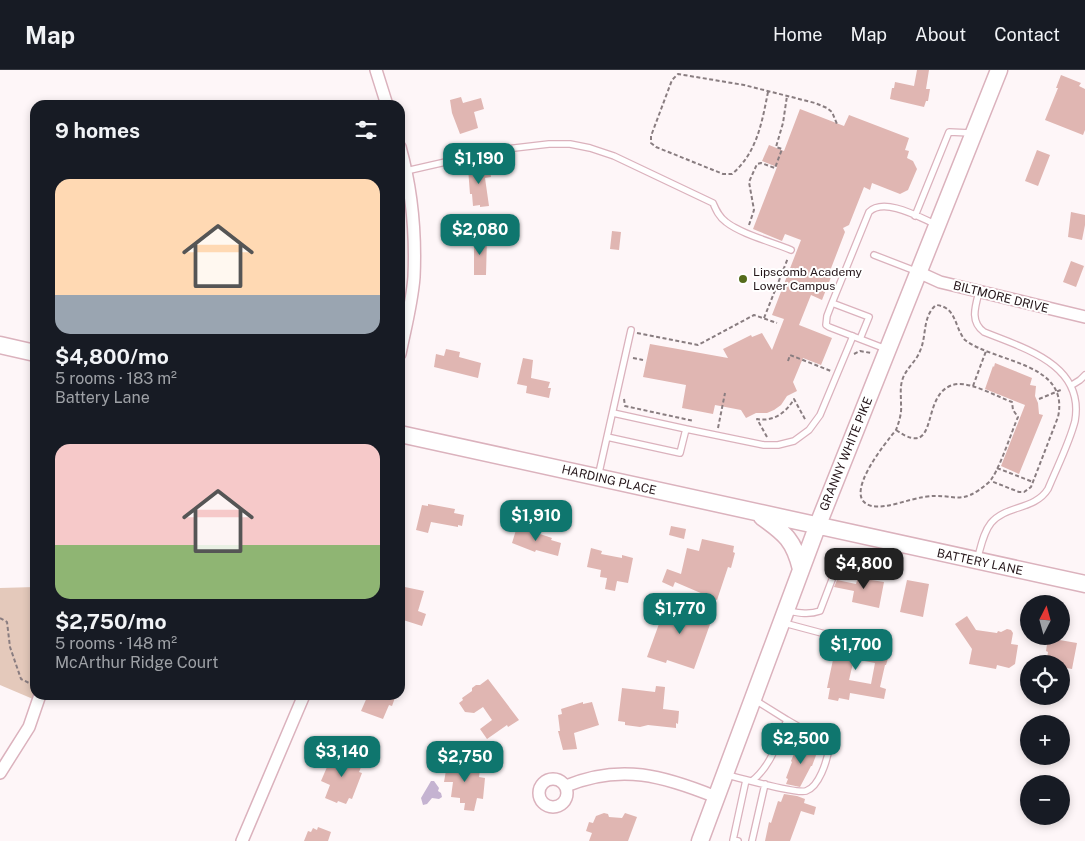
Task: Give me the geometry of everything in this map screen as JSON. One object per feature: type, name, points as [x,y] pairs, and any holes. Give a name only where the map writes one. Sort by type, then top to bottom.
[{"type":"main road","name":"GRANNY WHITE PIKE","points":[[700,841],[817,527],[999,70]]},
{"type":"main road","points":[[0,345],[30,352]]},
{"type":"main road","name":"HARDING PLACE","points":[[405,435],[817,527]]},
{"type":"main road","points":[[754,512],[778,529],[792,542],[802,569]]},
{"type":"main road","name":"BATTERY LANE","points":[[817,527],[1085,584]]},
{"type":"street","points":[[376,70],[385,100]]},
{"type":"street","points":[[405,167],[416,239],[412,295],[405,329]]},
{"type":"street","name":"BILTMORE DRIVE","points":[[918,272],[940,282],[1085,317]]},
{"type":"street","points":[[0,773],[28,726],[38,700]]},
{"type":"street","points":[[242,841],[302,700]]},
{"type":"street","points":[[566,786],[585,779],[607,775],[641,774],[673,781],[716,797]]},
{"type":"lane","points":[[915,216],[949,132],[974,132]]},
{"type":"lane","points":[[406,171],[517,147],[559,143],[579,145],[614,156],[713,203],[725,222],[791,250]]},
{"type":"lane","points":[[887,350],[832,329],[826,324],[832,303],[869,212],[876,206],[886,206],[937,224]]},
{"type":"lane","points":[[874,255],[918,272]]},
{"type":"lane","points":[[977,561],[985,534],[996,519],[1036,502],[1045,495],[1075,422],[1077,406],[1072,385],[1063,371],[1049,359],[984,332],[979,328],[974,316],[979,292]]},
{"type":"lane","points":[[832,303],[869,317],[860,339]]},
{"type":"lane","points":[[598,477],[631,331]]},
{"type":"lane","points":[[612,413],[764,445],[778,445],[794,441],[810,430],[825,406],[852,336]]},
{"type":"lane","points":[[1072,385],[1085,375]]},
{"type":"lane","points":[[607,437],[680,453],[686,429]]},
{"type":"lane","points":[[784,616],[813,614],[820,611],[841,556],[866,561]]},
{"type":"lane","points":[[784,616],[828,634],[839,634]]},
{"type":"lane","points":[[724,775],[799,792],[806,791],[815,785],[827,757],[829,748],[825,742],[753,699]]},
{"type":"lane","points":[[738,841],[733,840],[749,780],[759,775],[770,759],[788,720]]},
{"type":"lane","points":[[752,841],[765,784]]},
{"type":"path","points":[[768,92],[756,142],[744,162],[732,174],[727,175],[717,172],[656,147],[651,143],[650,136],[672,80],[678,74],[735,84],[787,96],[828,108],[838,124]]},
{"type":"path","points":[[746,232],[754,210],[749,182],[757,164],[761,163],[775,168],[782,150],[776,147],[783,123],[787,96]]},
{"type":"path","points":[[764,318],[791,250]]},
{"type":"path","points":[[896,430],[909,438],[917,439],[920,437],[927,429],[933,406],[944,392],[954,385],[964,384],[1012,402],[1012,410],[1018,417],[990,481],[975,492],[963,498],[925,496],[877,507],[868,505],[863,500],[861,491],[867,469],[896,430],[902,406],[901,381],[921,350],[926,320],[934,306],[945,307],[952,313],[958,332],[964,340],[1042,374],[1057,391],[1059,404],[1058,418],[1033,482],[1027,490],[1019,492],[990,481]]},
{"type":"path","points":[[631,331],[698,345],[754,315],[777,323]]},
{"type":"path","points":[[632,360],[634,351]]},
{"type":"path","points":[[851,361],[854,353],[860,351],[871,353]]},
{"type":"path","points":[[972,387],[986,351]]},
{"type":"path","points":[[788,361],[790,355],[838,374]]},
{"type":"path","points":[[625,356],[643,360]]},
{"type":"path","points":[[1039,399],[1072,385]]},
{"type":"path","points":[[716,435],[725,393]]},
{"type":"path","points":[[624,397],[625,406],[699,422]]},
{"type":"path","points":[[759,436],[767,438],[757,419],[766,420],[777,417],[786,410],[794,399],[806,421],[810,416]]},
{"type":"path","points":[[718,427],[726,428]]},
{"type":"path","points":[[997,468],[1033,482]]},
{"type":"path","points":[[0,618],[7,622],[10,648],[21,679],[30,684]]},
{"type":"shaded area","points":[[30,587],[30,698],[0,685],[0,588]]},
{"type":"shaded area","points":[[431,781],[434,781],[439,788],[438,791],[442,797],[439,799],[432,798],[427,804],[423,805],[421,798]]},
{"type":"building","points":[[917,70],[929,70],[926,89],[930,89],[928,101],[926,101],[924,107],[890,99],[895,82],[914,86]]},
{"type":"building","points":[[1061,75],[1081,83],[1079,86],[1085,89],[1085,130],[1083,135],[1045,120],[1058,88],[1056,88]]},
{"type":"building","points":[[461,97],[463,103],[481,98],[484,109],[474,112],[478,128],[460,134],[452,113],[450,100]]},
{"type":"building","points":[[800,109],[844,126],[849,115],[909,138],[905,150],[909,151],[907,158],[913,161],[917,169],[908,190],[900,194],[872,183],[870,190],[864,187],[849,225],[843,228],[845,232],[830,271],[833,272],[822,300],[811,295],[799,325],[832,338],[821,365],[803,358],[793,382],[797,391],[787,396],[781,405],[774,410],[767,413],[756,413],[746,418],[741,410],[715,405],[713,414],[682,408],[686,385],[643,377],[650,344],[728,358],[723,349],[751,335],[752,337],[762,333],[772,350],[784,319],[772,315],[801,240],[785,234],[782,241],[753,229],[777,167],[762,161],[769,145],[784,151]]},
{"type":"building","points":[[1037,150],[1050,155],[1038,186],[1025,181]]},
{"type":"building","points":[[489,165],[491,177],[485,178],[489,206],[473,206],[468,168]]},
{"type":"building","points":[[1071,212],[1085,215],[1082,240],[1068,237]]},
{"type":"building","points":[[612,231],[621,232],[619,250],[610,249]]},
{"type":"building","points":[[478,236],[487,237],[486,275],[474,275],[474,239],[478,239]]},
{"type":"building","points":[[1071,261],[1084,266],[1076,287],[1063,282]]},
{"type":"building","points":[[446,349],[460,352],[459,357],[481,363],[478,378],[434,367],[436,354],[444,356]]},
{"type":"building","points":[[523,358],[533,360],[531,378],[550,382],[548,388],[551,388],[549,398],[526,393],[527,386],[517,384]]},
{"type":"building","points":[[995,363],[1032,378],[1030,385],[1036,386],[1035,396],[1039,414],[1043,415],[1019,474],[1001,466],[1025,405],[985,389]]},
{"type":"building","points":[[428,504],[455,509],[454,513],[464,515],[462,526],[458,525],[458,527],[431,522],[428,533],[416,530],[422,505],[428,506]]},
{"type":"building","points":[[671,526],[686,529],[684,539],[669,535]]},
{"type":"building","points":[[516,530],[523,532],[523,530],[531,531],[561,543],[558,556],[536,550],[535,552],[512,543]]},
{"type":"building","points":[[702,539],[734,546],[733,552],[735,553],[731,568],[728,567],[717,600],[675,582],[673,587],[662,582],[667,569],[681,574],[687,548],[699,551]]},
{"type":"building","points":[[591,548],[602,551],[601,554],[622,558],[622,555],[633,558],[628,583],[617,581],[615,591],[605,589],[607,578],[600,577],[601,570],[587,567]]},
{"type":"building","points":[[860,571],[872,573],[871,580],[884,582],[879,608],[852,602],[854,591],[834,587],[837,580],[856,584]]},
{"type":"building","points":[[907,580],[929,584],[923,617],[900,612]]},
{"type":"building","points":[[405,587],[424,591],[418,611],[426,614],[422,626],[405,621]]},
{"type":"building","points":[[668,599],[688,606],[687,608],[713,616],[694,669],[667,660],[666,663],[647,657]]},
{"type":"building","points":[[967,616],[976,630],[997,633],[1007,629],[1011,630],[1013,633],[1011,644],[1018,645],[1015,664],[1009,668],[997,665],[996,669],[969,664],[972,649],[955,624]]},
{"type":"building","points":[[847,637],[859,640],[857,645],[889,655],[880,687],[886,689],[884,699],[850,693],[849,700],[839,698],[838,701],[828,699],[830,688],[827,688],[834,655],[831,654],[834,641],[846,643]],"holes":[[[854,659],[875,663],[871,684],[849,680]]]},
{"type":"building","points":[[1070,642],[1077,643],[1072,669],[1070,669],[1070,655],[1048,655],[1048,652],[1046,651],[1047,645],[1070,645]]},
{"type":"building","points":[[488,679],[519,720],[508,727],[507,725],[487,739],[480,729],[492,720],[483,707],[474,713],[465,712],[459,703],[463,700],[462,698],[472,691],[472,688]]},
{"type":"building","points":[[656,686],[665,687],[663,709],[679,711],[676,728],[648,725],[640,727],[625,725],[625,722],[618,721],[622,688],[655,692]]},
{"type":"building","points":[[366,700],[394,700],[392,706],[389,705],[383,719],[361,711]]},
{"type":"building","points":[[583,702],[583,704],[592,702],[599,725],[574,733],[577,749],[563,750],[558,731],[560,731],[558,715],[562,714],[561,709]]},
{"type":"building","points":[[800,743],[818,750],[812,766],[800,787],[786,784],[788,779],[786,778],[795,751],[797,751]]},
{"type":"building","points":[[337,751],[362,765],[359,772],[362,773],[352,799],[349,798],[346,804],[338,801],[337,803],[325,798],[330,785],[321,781],[330,760]]},
{"type":"building","points":[[448,759],[468,761],[468,768],[480,769],[479,777],[485,778],[483,799],[477,798],[474,811],[464,810],[465,803],[460,803],[460,798],[451,797],[453,782],[444,782]]},
{"type":"building","points":[[784,794],[805,799],[804,803],[816,807],[814,815],[801,811],[790,841],[765,841],[769,822],[771,823],[778,801],[781,802]]},
{"type":"building","points":[[604,813],[608,814],[609,817],[622,818],[625,813],[637,817],[628,841],[589,841],[592,833],[586,831],[589,822],[593,823],[596,816]]},
{"type":"building","points":[[318,827],[331,832],[328,841],[304,841],[308,831],[311,832],[313,828],[317,830]]},
{"type":"place","name":"Lipscomb Academy Lower Campus","points":[[743,279]]}]
